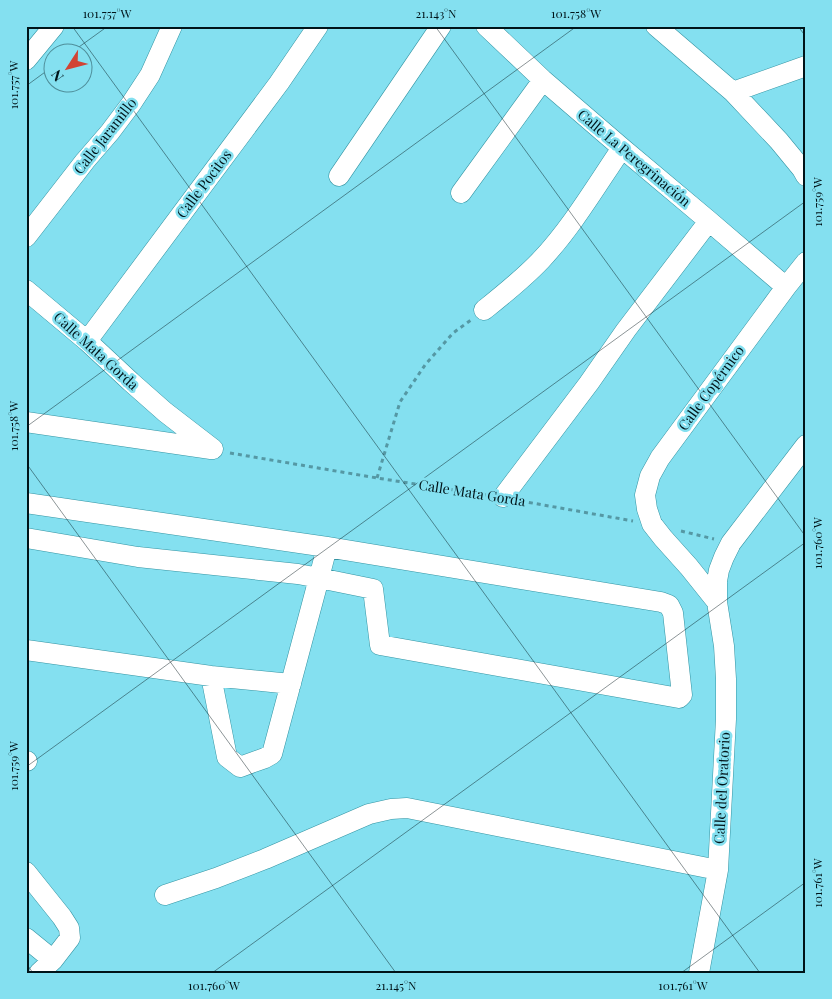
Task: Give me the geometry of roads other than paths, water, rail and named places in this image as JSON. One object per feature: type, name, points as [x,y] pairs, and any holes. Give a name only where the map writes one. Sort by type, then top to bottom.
[{"type":"street","points":[[26,60],[54,26]]},
{"type":"street","name":"Calle Jaramillo","points":[[26,237],[131,104],[150,75],[172,26]]},
{"type":"street","name":"Calle Pocitos","points":[[87,341],[274,90],[318,26]]},
{"type":"street","points":[[339,176],[441,26]]},
{"type":"street","name":"Calle La Peregrinación","points":[[486,26],[543,80],[786,288]]},
{"type":"street","points":[[656,26],[733,92],[779,141],[806,176]]},
{"type":"street","points":[[733,92],[806,66]]},
{"type":"street","points":[[461,193],[543,80]]},
{"type":"street","points":[[484,310],[513,288],[542,259],[568,227],[622,148]]},
{"type":"street","points":[[503,497],[709,221]]},
{"type":"street","name":"Calle Copérnico","points":[[652,524],[645,495],[650,476],[660,458],[806,262]]},
{"type":"street","name":"Calle Mata Gorda","points":[[26,290],[87,341],[131,382],[213,449],[26,422]]},
{"type":"street","name":"Calle del Oratorio","points":[[699,973],[718,870],[726,719],[724,646],[717,602],[719,570],[731,542],[806,445]]},
{"type":"street","points":[[26,503],[327,547],[644,599],[669,605],[673,613],[682,695],[679,698],[381,646],[379,644],[372,589],[298,574],[138,557],[26,538]]},
{"type":"street","name":"Calle del Oratorio","points":[[652,524],[717,602]]},
{"type":"street","points":[[212,676],[227,758],[240,767],[272,754],[327,547]]},
{"type":"street","points":[[26,650],[212,676],[291,684]]},
{"type":"street","points":[[164,895],[257,863],[369,814],[407,808],[718,870]]},
{"type":"street","points":[[26,872],[69,928],[70,938],[46,966],[26,938]]}]
